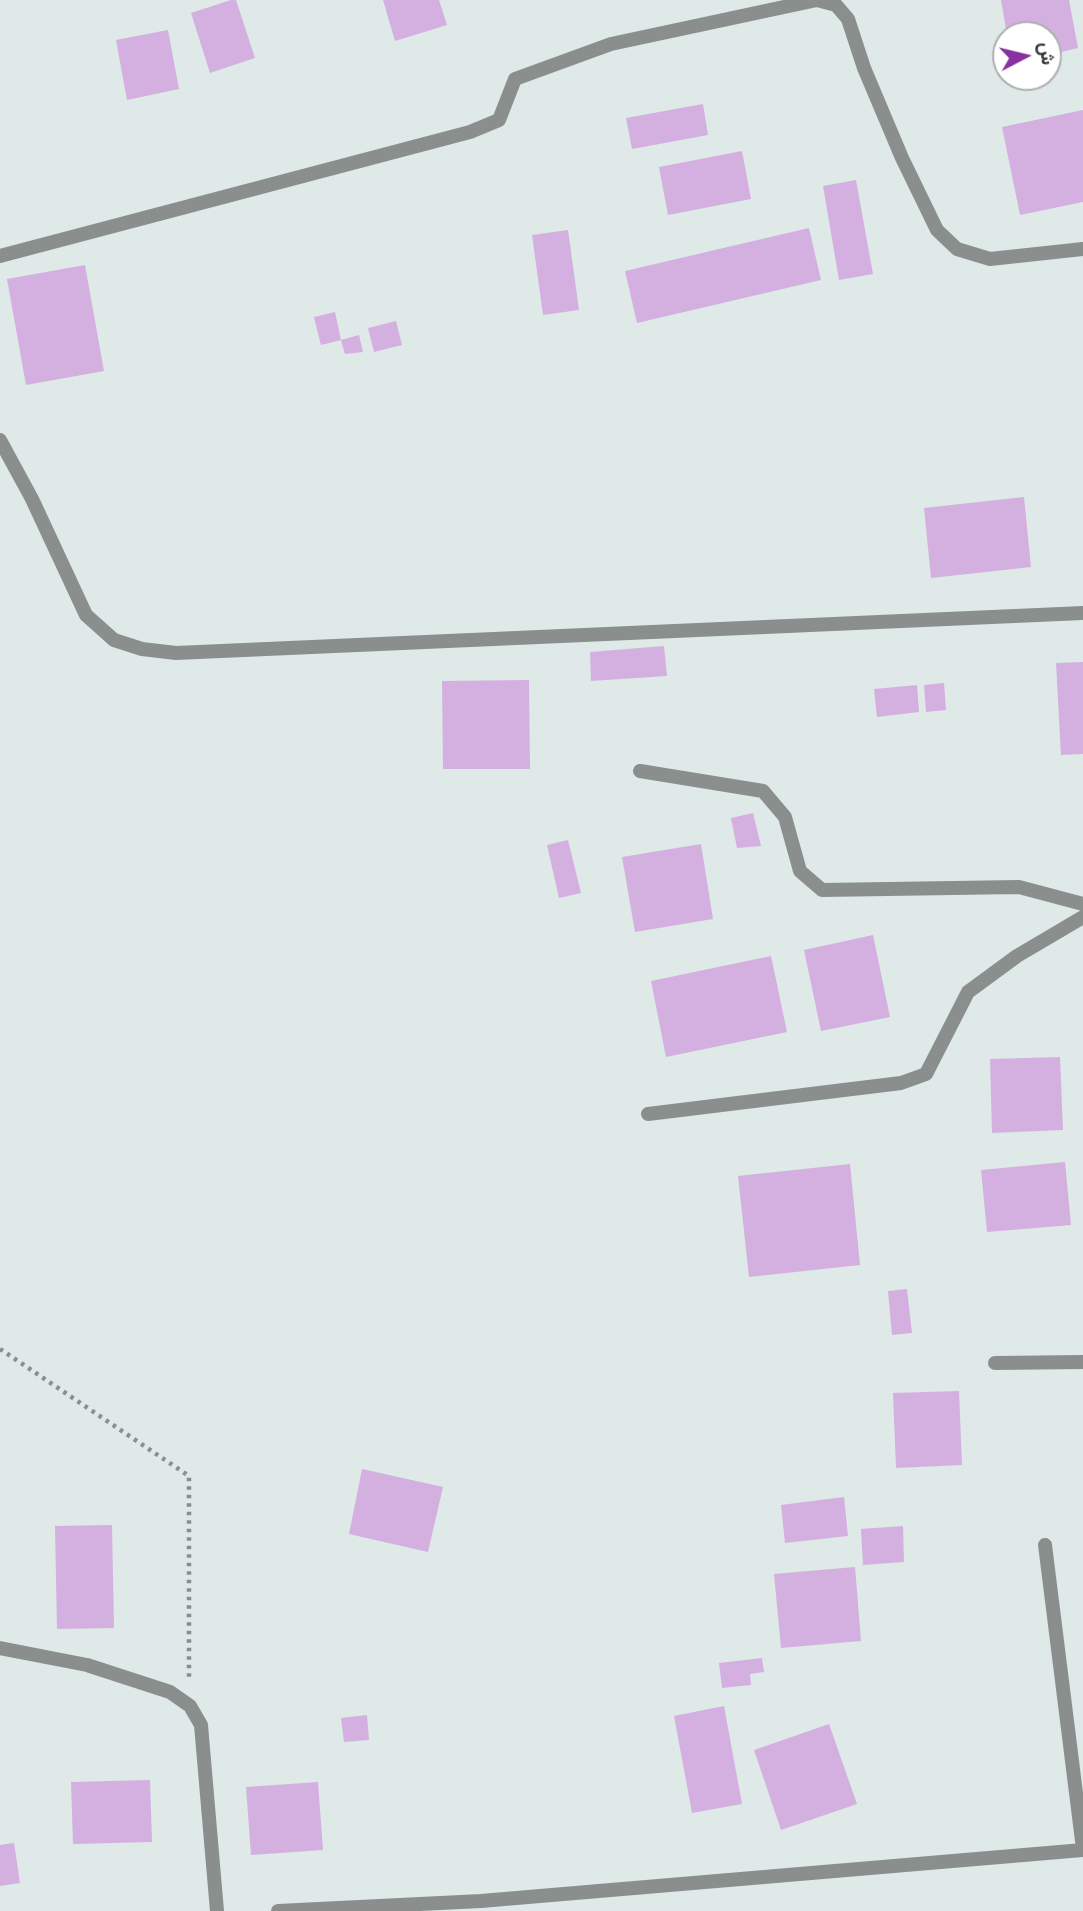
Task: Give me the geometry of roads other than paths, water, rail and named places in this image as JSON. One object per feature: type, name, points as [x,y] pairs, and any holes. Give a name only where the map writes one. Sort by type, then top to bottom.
[{"type":"street","points":[[0,256],[470,132],[499,120],[515,79],[611,44],[817,0],[836,5],[848,19],[864,68],[936,230],[957,249],[990,259],[1083,249]]},
{"type":"street","points":[[0,440],[32,499],[86,615],[114,640],[142,649],[190,652],[1083,613]]},
{"type":"street","points":[[640,771],[763,791],[785,817],[800,871],[822,890],[1019,887],[1083,904]]},
{"type":"street","points":[[648,1114],[901,1083],[926,1074],[968,992],[1017,956],[1083,917]]},
{"type":"street","points":[[995,1363],[1083,1362]]},
{"type":"street","points":[[278,1911],[481,1901],[1083,1849],[1045,1545]]},
{"type":"street","points":[[0,1648],[87,1665],[170,1692],[190,1706],[201,1725],[217,1911]]}]
